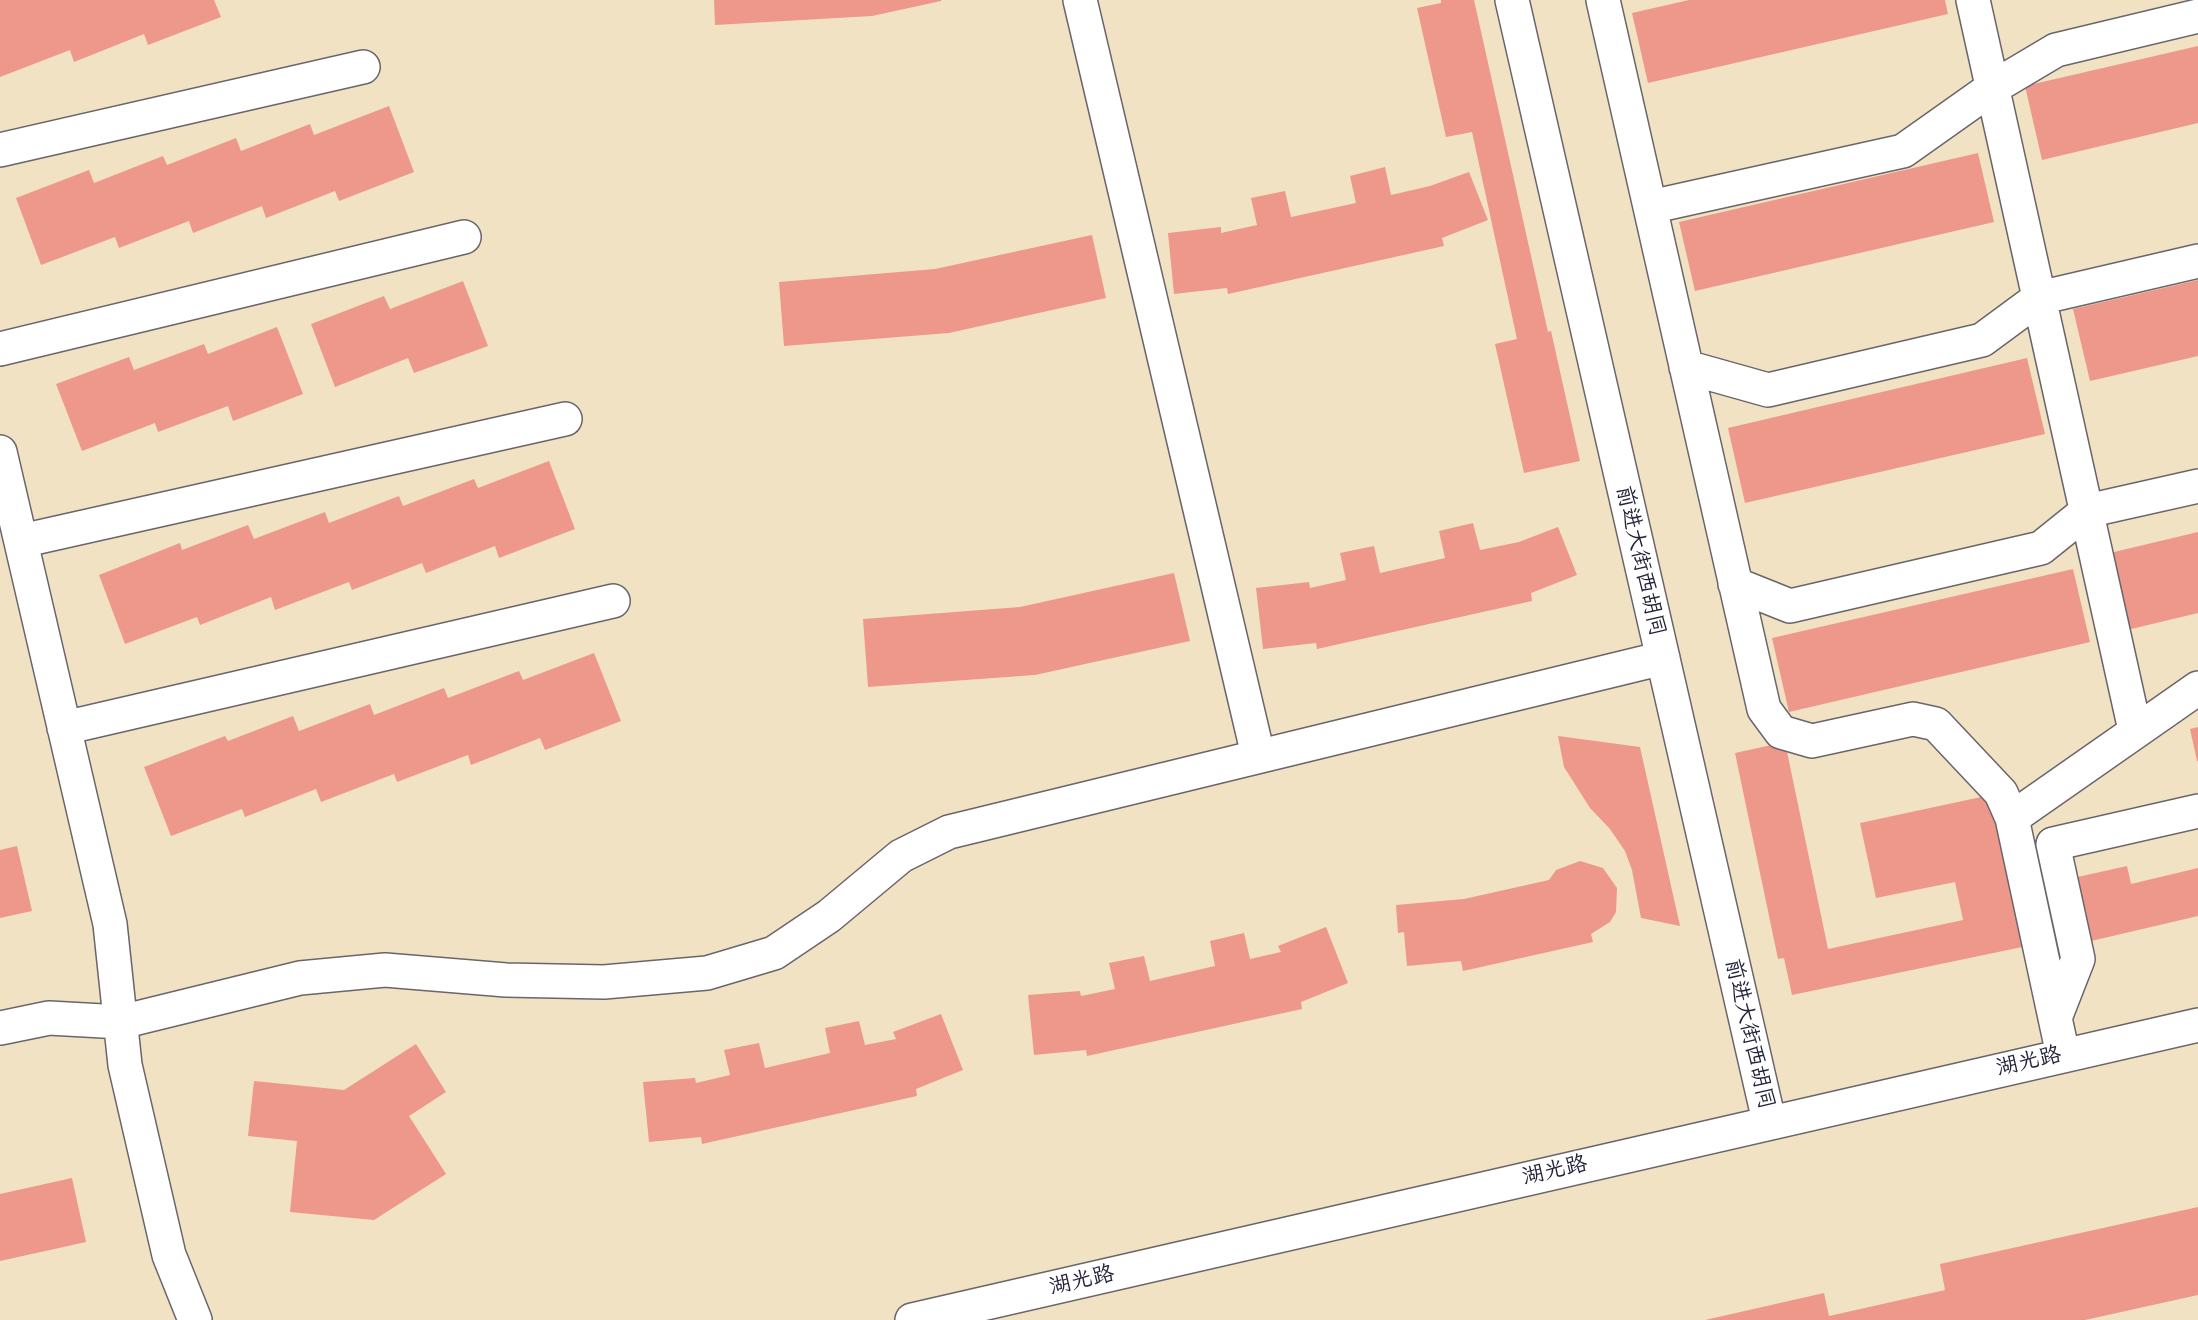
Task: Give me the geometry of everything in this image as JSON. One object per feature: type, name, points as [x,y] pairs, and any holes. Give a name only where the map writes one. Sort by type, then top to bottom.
[{"type":"street","points":[[1080,0],[1258,756]]},
{"type":"street","name":"前进大街西胡同","points":[[1512,0],[1768,1121]]},
{"type":"street","points":[[1603,0],[1764,709],[1781,732],[1812,741],[1913,719],[1936,724],[2001,792],[2012,818],[2063,1055]]},
{"type":"street","points":[[1973,0],[2135,730]]},
{"type":"street","points":[[1650,207],[1903,151],[1992,88],[2056,50],[2198,16]]},
{"type":"street","points":[[0,150],[363,67]]},
{"type":"street","points":[[0,350],[464,237]]},
{"type":"street","points":[[1686,367],[1768,390],[1982,340],[2039,298],[2198,261]]},
{"type":"street","points":[[21,541],[565,418]]},
{"type":"street","points":[[0,452],[110,924],[125,1065],[169,1255],[195,1320]]},
{"type":"street","points":[[1735,584],[1790,606],[2041,548],[2087,511],[2198,486]]},
{"type":"street","points":[[64,728],[613,601]]},
{"type":"street","points":[[0,1028],[49,1018],[121,1022],[300,978],[385,970],[506,980],[604,982],[707,973],[774,953],[829,916],[901,856],[950,832],[1663,658]]},
{"type":"street","points":[[2012,818],[2198,688]]},
{"type":"street","points":[[2055,1018],[2078,959],[2053,844],[2198,811]]},
{"type":"street","name":"湖光路","points":[[912,1320],[1022,1308],[1768,1121],[2198,1025]]},
{"type":"building","points":[[0,0],[214,0],[221,17],[148,45],[144,34],[74,62],[70,50],[0,77]]},
{"type":"building","points":[[714,0],[941,1],[872,16],[715,25]]},
{"type":"building","points":[[1441,0],[1474,0],[1548,332],[1551,331],[1580,461],[1524,473],[1495,344],[1517,339],[1472,132],[1446,137],[1417,8],[1441,3]]},
{"type":"building","points":[[1689,0],[1945,0],[1948,14],[1648,83],[1632,13]]},
{"type":"building","points":[[2198,46],[2198,123],[2042,160],[2025,86]]},
{"type":"building","points":[[389,106],[414,172],[339,201],[335,191],[266,218],[262,206],[193,233],[189,221],[119,248],[115,237],[41,265],[16,198],[89,170],[94,183],[163,156],[167,165],[236,138],[241,151],[310,124],[314,135]]},
{"type":"building","points":[[1978,153],[1994,222],[1695,291],[1679,222]]},
{"type":"building","points":[[1385,167],[1391,195],[1430,186],[1469,172],[1488,220],[1442,238],[1444,246],[1228,294],[1227,288],[1174,294],[1168,233],[1221,227],[1221,233],[1257,225],[1251,198],[1285,191],[1291,217],[1356,203],[1350,176]]},
{"type":"building","points":[[1092,235],[1106,298],[949,333],[784,346],[779,282],[935,269]]},
{"type":"building","points":[[2198,280],[2198,356],[2090,381],[2073,309]]},
{"type":"building","points":[[463,281],[488,346],[414,373],[408,358],[335,387],[311,324],[384,296],[390,309]]},
{"type":"building","points":[[277,327],[303,394],[233,421],[228,406],[158,432],[155,423],[82,451],[56,384],[129,357],[134,370],[204,344],[208,354]]},
{"type":"building","points":[[2027,358],[2045,434],[1745,503],[1728,428]]},
{"type":"building","points":[[549,461],[575,529],[499,558],[495,546],[426,573],[422,563],[352,590],[349,582],[275,610],[271,597],[200,625],[197,617],[125,644],[99,575],[180,543],[182,550],[248,525],[254,539],[325,512],[329,523],[399,496],[403,506],[474,479],[478,488]]},
{"type":"building","points":[[1473,523],[1480,550],[1519,542],[1558,527],[1577,575],[1531,593],[1532,601],[1317,649],[1316,643],[1263,649],[1256,588],[1309,582],[1310,588],[1346,580],[1340,553],[1374,546],[1380,573],[1445,558],[1439,531]]},
{"type":"building","points":[[2198,532],[2198,613],[2127,630],[2110,553]]},
{"type":"building","points":[[2073,569],[2090,642],[1789,712],[1772,638]]},
{"type":"building","points":[[1174,573],[1190,641],[1035,675],[868,687],[863,619],[1020,607]]},
{"type":"building","points":[[594,653],[621,721],[545,750],[540,738],[471,765],[468,755],[397,782],[394,774],[321,802],[316,789],[245,817],[242,809],[171,836],[144,767],[225,736],[228,741],[293,716],[299,731],[370,704],[374,715],[444,688],[448,698],[519,671],[523,680]]},
{"type":"building","points":[[2198,727],[2198,761],[2197,761],[2190,729]]},
{"type":"building","points":[[1558,736],[1640,747],[1680,926],[1641,918],[1632,870],[1625,851],[1610,829],[1590,808],[1564,767]]},
{"type":"building","points":[[1785,742],[1828,949],[1963,920],[1955,882],[1876,898],[1860,823],[1995,794],[2027,946],[1792,995],[1784,958],[1778,959],[1735,753]]},
{"type":"building","points":[[17,846],[32,911],[0,918],[0,850]]},
{"type":"building","points":[[1580,861],[1603,868],[1617,888],[1616,912],[1610,922],[1591,934],[1593,942],[1463,971],[1461,961],[1407,966],[1404,932],[1398,933],[1396,905],[1464,899],[1549,880],[1556,870]]},
{"type":"building","points":[[2127,866],[2131,884],[2198,868],[2198,916],[2087,942],[2073,878]]},
{"type":"building","points":[[1326,927],[1348,983],[1301,1002],[1302,1009],[1087,1056],[1086,1050],[1034,1055],[1028,995],[1080,991],[1081,996],[1115,989],[1109,963],[1144,956],[1150,981],[1215,966],[1210,941],[1244,933],[1250,959],[1281,952],[1278,946]]},
{"type":"building","points":[[941,1014],[963,1070],[916,1089],[917,1096],[702,1144],[701,1137],[649,1142],[643,1082],[695,1078],[696,1083],[730,1075],[724,1050],[759,1043],[765,1068],[830,1053],[825,1028],[859,1021],[865,1045],[896,1039],[893,1032]]},
{"type":"building","points":[[416,1044],[446,1092],[409,1116],[446,1174],[374,1220],[290,1212],[297,1141],[248,1136],[254,1081],[344,1090]]},
{"type":"building","points":[[72,1178],[86,1242],[0,1261],[0,1194]]},
{"type":"building","points":[[2198,1207],[2198,1295],[2085,1320],[1705,1320],[1824,1293],[1829,1316],[1945,1290],[1940,1264]]}]
